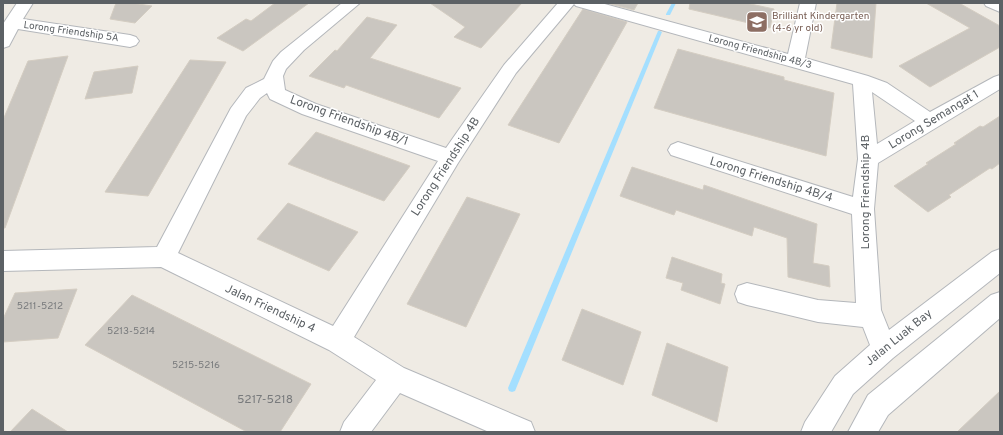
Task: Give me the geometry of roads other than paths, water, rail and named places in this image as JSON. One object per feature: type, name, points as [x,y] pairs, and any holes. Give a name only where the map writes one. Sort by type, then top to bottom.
[{"type":"street","name":"Lorong Friendship 5A","points":[[25,3],[12,23],[130,41]]},
{"type":"street","points":[[3,261],[164,257],[238,113],[253,93],[273,82],[275,72],[288,55],[352,3]]},
{"type":"street","name":"Lorong Friendship 4B","points":[[338,340],[452,157],[510,69],[567,3]]},
{"type":"street","name":"Lorong Friendship 4B/3","points":[[582,3],[862,80],[880,88],[930,121]]},
{"type":"street","points":[[796,62],[808,3]]},
{"type":"street","points":[[992,3],[1000,7]]},
{"type":"street","points":[[3,42],[12,23]]},
{"type":"street","name":"Lorong Friendship 4B","points":[[862,80],[868,159],[863,209],[870,316],[884,349]]},
{"type":"street","name":"Lorong Semangat 1","points":[[868,159],[1000,81]]},
{"type":"street","name":"Lorong Friendship 4B/1","points":[[273,82],[277,94],[309,109],[452,157]]},
{"type":"street","name":"Lorong Friendship 4B/4","points":[[678,150],[863,209]]},
{"type":"street","name":"Jalan Friendship 4","points":[[164,257],[186,269],[338,340],[395,377],[521,432]]},
{"type":"street","name":"Jalan Luak Bay","points":[[815,432],[844,385],[884,349],[1000,259]]},
{"type":"street","points":[[747,294],[818,311],[870,316]]},
{"type":"street","points":[[862,432],[878,405],[1000,303]]},
{"type":"street","points":[[354,432],[395,377]]},
{"type":"street","points":[[878,405],[881,432]]},
{"type":"waterway","points":[[668,14],[674,3]]},
{"type":"waterway","points":[[512,388],[660,32]]},
{"type":"place","name":"Brilliant Kindergarten (4-6 yr old)","points":[[757,22]]}]
